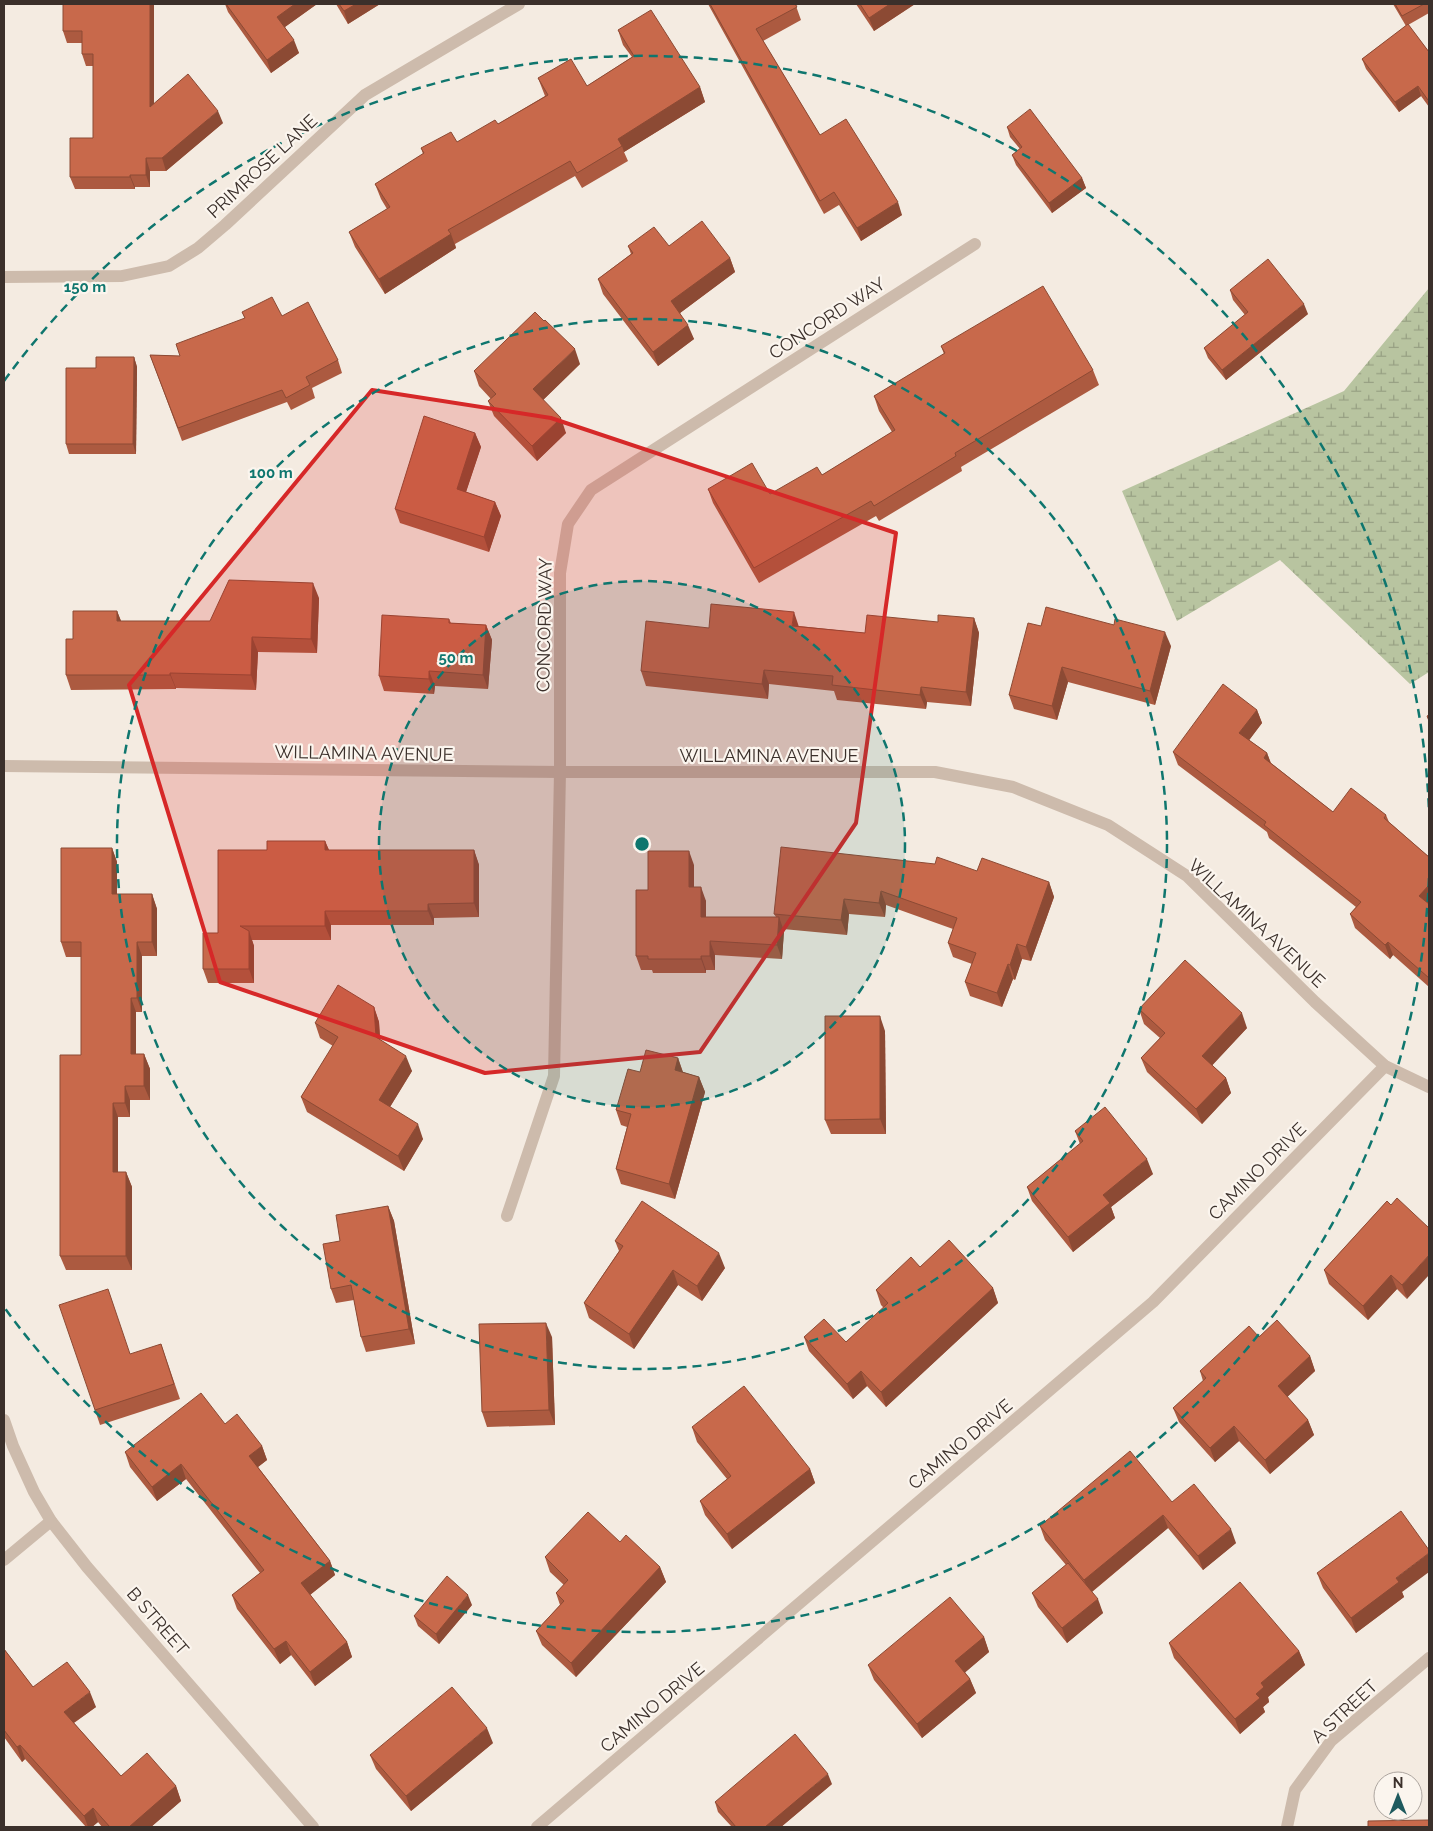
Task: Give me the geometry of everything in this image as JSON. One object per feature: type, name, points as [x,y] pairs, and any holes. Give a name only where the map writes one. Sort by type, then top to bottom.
[{"type":"street","name":"PRIMROSE LANE","points":[[4,277],[122,276],[169,266],[198,248],[225,225],[365,95],[519,4]]},
{"type":"street","name":"CONCORD WAY","points":[[507,1216],[554,1076],[560,772],[560,573],[568,524],[591,490],[974,244]]},
{"type":"street","name":"WILLAMINA AVENUE","points":[[4,766],[560,772],[935,772],[1013,787],[1108,826],[1187,876],[1315,1002],[1385,1066],[1429,1087]]},
{"type":"street","name":"CAMINO DRIVE","points":[[537,1827],[1152,1302],[1385,1066]]},
{"type":"street","name":"B STREET","points":[[4,1420],[34,1492],[51,1521],[87,1567],[313,1827]]},
{"type":"street","points":[[4,1560],[51,1521]]},
{"type":"street","name":"A STREET","points":[[1287,1827],[1295,1790],[1331,1741],[1429,1658]]},
{"type":"highlighted area","points":[[372,390],[551,418],[896,533],[856,823],[700,1052],[485,1073],[220,982],[129,685]]},
{"type":"green space","points":[[1429,288],[1429,672],[1410,684],[1280,560],[1177,621],[1122,491],[1344,391]]},
{"type":"building","points":[[63,4],[150,4],[150,107],[188,74],[218,111],[162,158],[146,158],[146,175],[130,175],[130,177],[70,177],[70,138],[93,138],[93,54],[82,54],[82,31],[63,31]]},
{"type":"building","points":[[226,4],[295,4],[277,17],[294,40],[267,60]]},
{"type":"building","points":[[339,4],[356,4],[344,11]]},
{"type":"building","points":[[710,4],[795,4],[797,7],[756,29],[820,135],[846,119],[898,202],[857,228],[834,192],[820,201]]},
{"type":"building","points":[[860,4],[890,4],[869,18]]},
{"type":"building","points":[[1395,4],[1424,4],[1402,16]]},
{"type":"building","points":[[651,10],[700,87],[618,139],[622,146],[577,173],[570,161],[448,230],[451,234],[379,279],[349,232],[390,207],[375,184],[424,153],[421,148],[451,132],[457,142],[495,120],[498,124],[548,95],[538,78],[571,59],[587,86],[634,56],[618,30]]},
{"type":"building","points":[[1408,24],[1429,52],[1429,99],[1418,86],[1395,102],[1362,59]]},
{"type":"building","points":[[1030,109],[1082,178],[1049,203],[1012,155],[1022,147],[1007,127]]},
{"type":"building","points":[[702,221],[730,258],[671,301],[688,325],[653,352],[598,279],[633,253],[628,246],[654,227],[669,246]]},
{"type":"building","points":[[1268,259],[1304,304],[1222,370],[1204,348],[1248,312],[1230,290]]},
{"type":"building","points":[[1043,286],[1093,370],[955,453],[956,456],[874,506],[871,501],[754,568],[708,489],[752,463],[770,494],[817,467],[822,475],[895,430],[874,396],[945,353],[941,346]]},
{"type":"building","points":[[272,297],[282,316],[308,302],[338,360],[306,377],[310,385],[286,398],[282,390],[178,428],[150,355],[180,356],[176,344],[245,318],[242,312]]},
{"type":"building","points":[[535,312],[575,349],[533,389],[561,418],[532,446],[488,401],[496,394],[474,371]]},
{"type":"building","points":[[96,357],[134,357],[133,444],[66,444],[66,368],[96,368]]},
{"type":"building","points":[[424,416],[475,433],[457,489],[495,502],[484,537],[395,509]]},
{"type":"building","points":[[229,580],[313,583],[311,639],[252,637],[251,675],[170,673],[170,675],[66,675],[66,639],[73,639],[73,611],[117,611],[117,621],[210,621]]},
{"type":"building","points":[[711,604],[794,612],[792,626],[865,633],[867,615],[938,622],[938,615],[974,618],[966,692],[921,687],[920,695],[832,685],[833,676],[764,670],[762,684],[641,671],[646,621],[709,628]]},
{"type":"building","points":[[1046,607],[1114,625],[1115,619],[1165,632],[1150,691],[1062,667],[1052,706],[1009,695],[1028,623],[1041,626]]},
{"type":"building","points":[[382,615],[449,619],[449,623],[486,625],[483,675],[429,671],[429,679],[379,676]]},
{"type":"building","points":[[1223,684],[1257,710],[1239,733],[1267,753],[1264,758],[1333,812],[1351,788],[1386,815],[1384,818],[1429,857],[1429,885],[1419,896],[1429,904],[1429,978],[1388,942],[1385,945],[1350,914],[1361,902],[1264,825],[1266,822],[1173,752]]},
{"type":"building","points":[[267,841],[325,841],[325,850],[474,850],[474,903],[428,904],[428,911],[325,911],[325,926],[240,926],[249,931],[249,969],[203,969],[203,933],[218,933],[218,850],[267,850]]},
{"type":"building","points":[[781,847],[935,864],[937,857],[977,871],[982,858],[1049,882],[1026,947],[1017,944],[997,993],[965,982],[976,953],[948,943],[957,918],[881,891],[879,903],[844,899],[841,920],[774,914]]},
{"type":"building","points":[[61,848],[112,848],[112,894],[152,894],[152,942],[137,942],[137,998],[131,998],[131,1054],[144,1054],[144,1086],[125,1086],[125,1103],[113,1103],[113,1172],[126,1172],[126,1256],[60,1256],[60,1055],[81,1055],[81,942],[61,942]]},
{"type":"building","points":[[648,851],[689,851],[689,887],[701,887],[701,917],[779,917],[777,945],[710,941],[710,956],[701,956],[701,959],[648,959],[648,956],[636,956],[636,890],[648,890]]},
{"type":"building","points":[[1185,960],[1242,1013],[1202,1056],[1226,1078],[1196,1109],[1141,1058],[1165,1033],[1139,1009]]},
{"type":"building","points":[[338,985],[374,1007],[376,1037],[406,1056],[379,1100],[418,1124],[398,1156],[301,1097],[338,1037],[315,1023]]},
{"type":"building","points":[[825,1016],[880,1016],[880,1119],[825,1120]]},
{"type":"building","points":[[646,1050],[678,1058],[675,1070],[699,1077],[669,1184],[616,1169],[631,1114],[616,1110],[628,1069],[640,1072]]},
{"type":"building","points":[[1105,1107],[1147,1159],[1103,1195],[1110,1203],[1068,1237],[1027,1187],[1083,1141],[1075,1131]]},
{"type":"building","points":[[1397,1198],[1429,1228],[1429,1255],[1402,1285],[1391,1275],[1363,1306],[1324,1270],[1387,1201],[1391,1205]]},
{"type":"building","points":[[642,1201],[719,1253],[697,1286],[673,1270],[629,1334],[584,1303],[623,1246],[615,1241]]},
{"type":"building","points":[[388,1206],[409,1329],[361,1337],[351,1285],[331,1289],[323,1244],[340,1241],[336,1215]]},
{"type":"building","points":[[949,1240],[993,1288],[881,1392],[861,1371],[847,1384],[804,1337],[824,1319],[846,1342],[888,1303],[876,1290],[911,1257],[920,1267]]},
{"type":"building","points":[[108,1289],[130,1354],[161,1344],[174,1384],[95,1410],[59,1305]]},
{"type":"building","points":[[1277,1320],[1310,1356],[1278,1386],[1308,1420],[1265,1460],[1234,1426],[1210,1448],[1173,1408],[1206,1378],[1200,1371],[1249,1326],[1259,1337]]},
{"type":"building","points":[[546,1323],[549,1410],[482,1412],[479,1324]]},
{"type":"building","points":[[744,1386],[810,1469],[727,1534],[700,1501],[731,1476],[692,1427]]},
{"type":"building","points":[[201,1393],[225,1424],[237,1414],[262,1446],[249,1456],[330,1561],[301,1583],[347,1642],[310,1672],[286,1641],[274,1649],[232,1595],[264,1570],[181,1464],[152,1487],[125,1452]]},
{"type":"building","points":[[1130,1451],[1172,1502],[1194,1484],[1231,1529],[1198,1556],[1163,1515],[1084,1580],[1040,1526]]},
{"type":"building","points":[[1401,1511],[1429,1550],[1429,1553],[1396,1578],[1399,1582],[1351,1618],[1317,1573]]},
{"type":"building","points":[[588,1512],[620,1542],[626,1535],[660,1567],[571,1663],[536,1631],[564,1601],[556,1593],[568,1580],[545,1557]]},
{"type":"building","points":[[1068,1563],[1098,1599],[1062,1628],[1032,1593]]},
{"type":"building","points":[[447,1576],[468,1595],[436,1634],[414,1616]]},
{"type":"building","points":[[1240,1582],[1299,1651],[1261,1683],[1264,1687],[1256,1694],[1260,1698],[1235,1719],[1169,1643]]},
{"type":"building","points":[[950,1597],[984,1637],[955,1661],[970,1679],[917,1724],[868,1665]]},
{"type":"building","points":[[4,1649],[33,1687],[67,1662],[90,1692],[64,1712],[121,1776],[147,1753],[176,1786],[129,1827],[110,1827],[93,1808],[84,1816],[20,1745],[17,1747],[4,1730]]},
{"type":"building","points":[[452,1687],[487,1728],[406,1796],[370,1755]]},
{"type":"building","points":[[795,1734],[828,1774],[765,1827],[736,1827],[715,1802]]},
{"type":"building","points":[[1429,1820],[1429,1827],[1368,1827],[1368,1821]]}]
